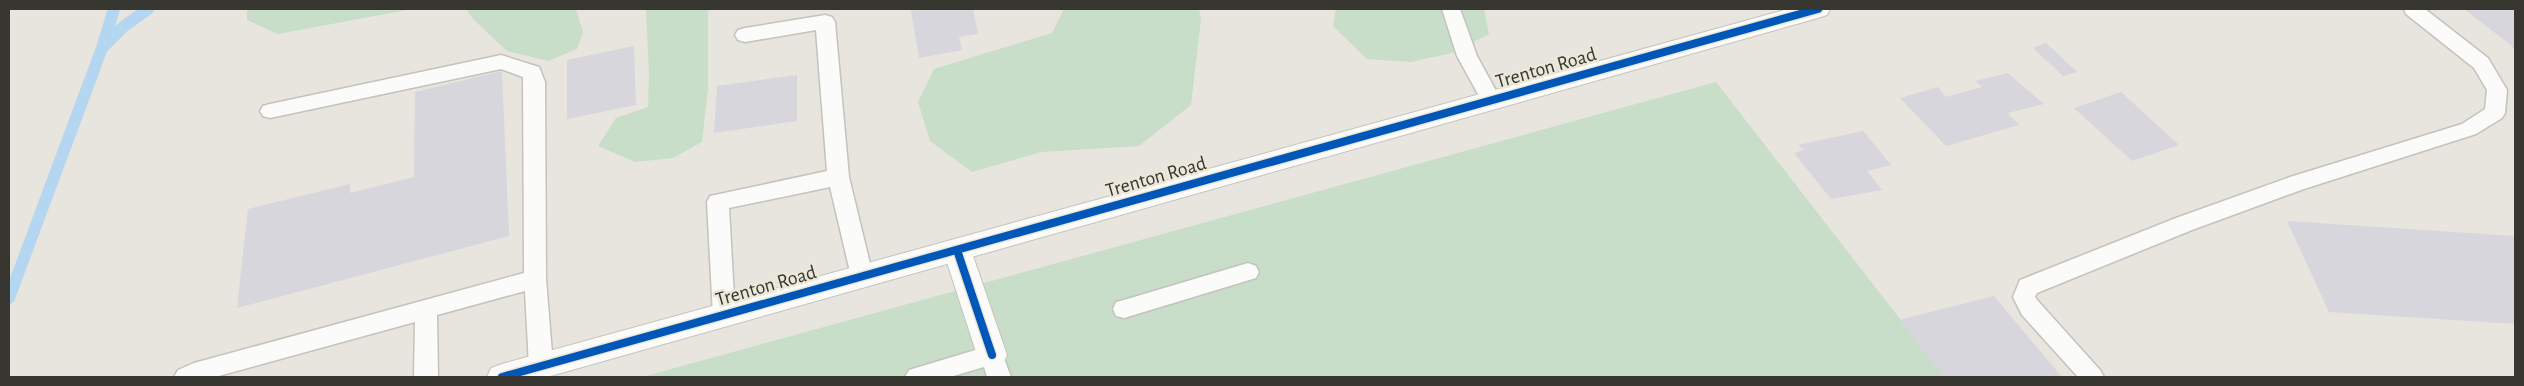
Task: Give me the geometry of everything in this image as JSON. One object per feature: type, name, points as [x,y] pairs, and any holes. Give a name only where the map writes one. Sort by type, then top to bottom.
[{"type":"main road","name":"Trenton Road","points":[[502,377],[1818,9]]},
{"type":"main road","points":[[957,250],[996,366]]},
{"type":"lane","points":[[1450,9],[1468,56],[1491,100]]},
{"type":"lane","points":[[2092,377],[2030,308],[2024,297],[2028,287],[2184,224],[2297,183],[2469,129],[2495,113],[2497,90],[2481,63],[2413,9]]},
{"type":"lane","points":[[746,35],[825,22],[838,177],[862,276]]},
{"type":"lane","points":[[270,111],[501,62],[532,72],[535,82],[535,279],[541,366]]},
{"type":"lane","points":[[724,315],[718,202],[838,177]]},
{"type":"lane","points":[[1124,309],[1248,272]]},
{"type":"lane","points":[[186,377],[194,373],[535,279]]},
{"type":"lane","points":[[426,310],[426,377]]},
{"type":"lane","points":[[917,377],[996,366]]},
{"type":"green space","points":[[247,9],[412,9],[278,34],[247,20]]},
{"type":"green space","points":[[466,9],[576,9],[583,32],[577,49],[548,61],[507,51],[473,19]]},
{"type":"green space","points":[[646,9],[708,9],[708,88],[702,142],[673,158],[635,162],[598,146],[616,118],[648,107],[649,71]]},
{"type":"green space","points":[[1064,9],[1199,9],[1201,19],[1191,105],[1139,146],[1041,152],[972,172],[930,141],[918,102],[934,69],[1052,33]]},
{"type":"green space","points":[[1336,9],[1484,9],[1489,34],[1452,53],[1411,62],[1367,59],[1333,26]]},
{"type":"green space","points":[[1716,82],[1945,377],[642,377]]},
{"type":"building","points":[[925,9],[973,9],[978,34],[959,37],[962,50],[919,58],[911,11]]},
{"type":"building","points":[[2464,9],[2515,9],[2515,51],[2512,46]]},
{"type":"building","points":[[2046,43],[2077,72],[2063,76],[2033,48]]},
{"type":"building","points":[[634,46],[636,105],[567,119],[567,60]]},
{"type":"building","points":[[502,71],[509,236],[237,308],[248,209],[350,184],[350,193],[414,177],[415,92]]},
{"type":"building","points":[[2008,73],[2044,104],[2008,113],[2019,125],[1946,146],[1900,98],[1938,87],[1946,97],[1982,87],[1975,81]]},
{"type":"building","points":[[797,75],[797,121],[714,133],[717,86]]},
{"type":"building","points":[[2121,92],[2179,145],[2132,161],[2074,108]]},
{"type":"building","points":[[1863,131],[1891,165],[1867,171],[1882,190],[1831,199],[1794,153],[1804,150],[1798,145]]},
{"type":"building","points":[[2287,221],[2515,236],[2515,324],[2329,312]]},
{"type":"building","points":[[1994,296],[2062,377],[1944,377],[1899,320]]},
{"type":"waterway","points":[[103,45],[114,9]]},
{"type":"waterway","points":[[9,298],[102,48],[123,27],[148,9]]},
{"type":"cycle path","points":[[502,377],[1818,9]]},
{"type":"cycle path","points":[[957,250],[992,355]]}]
